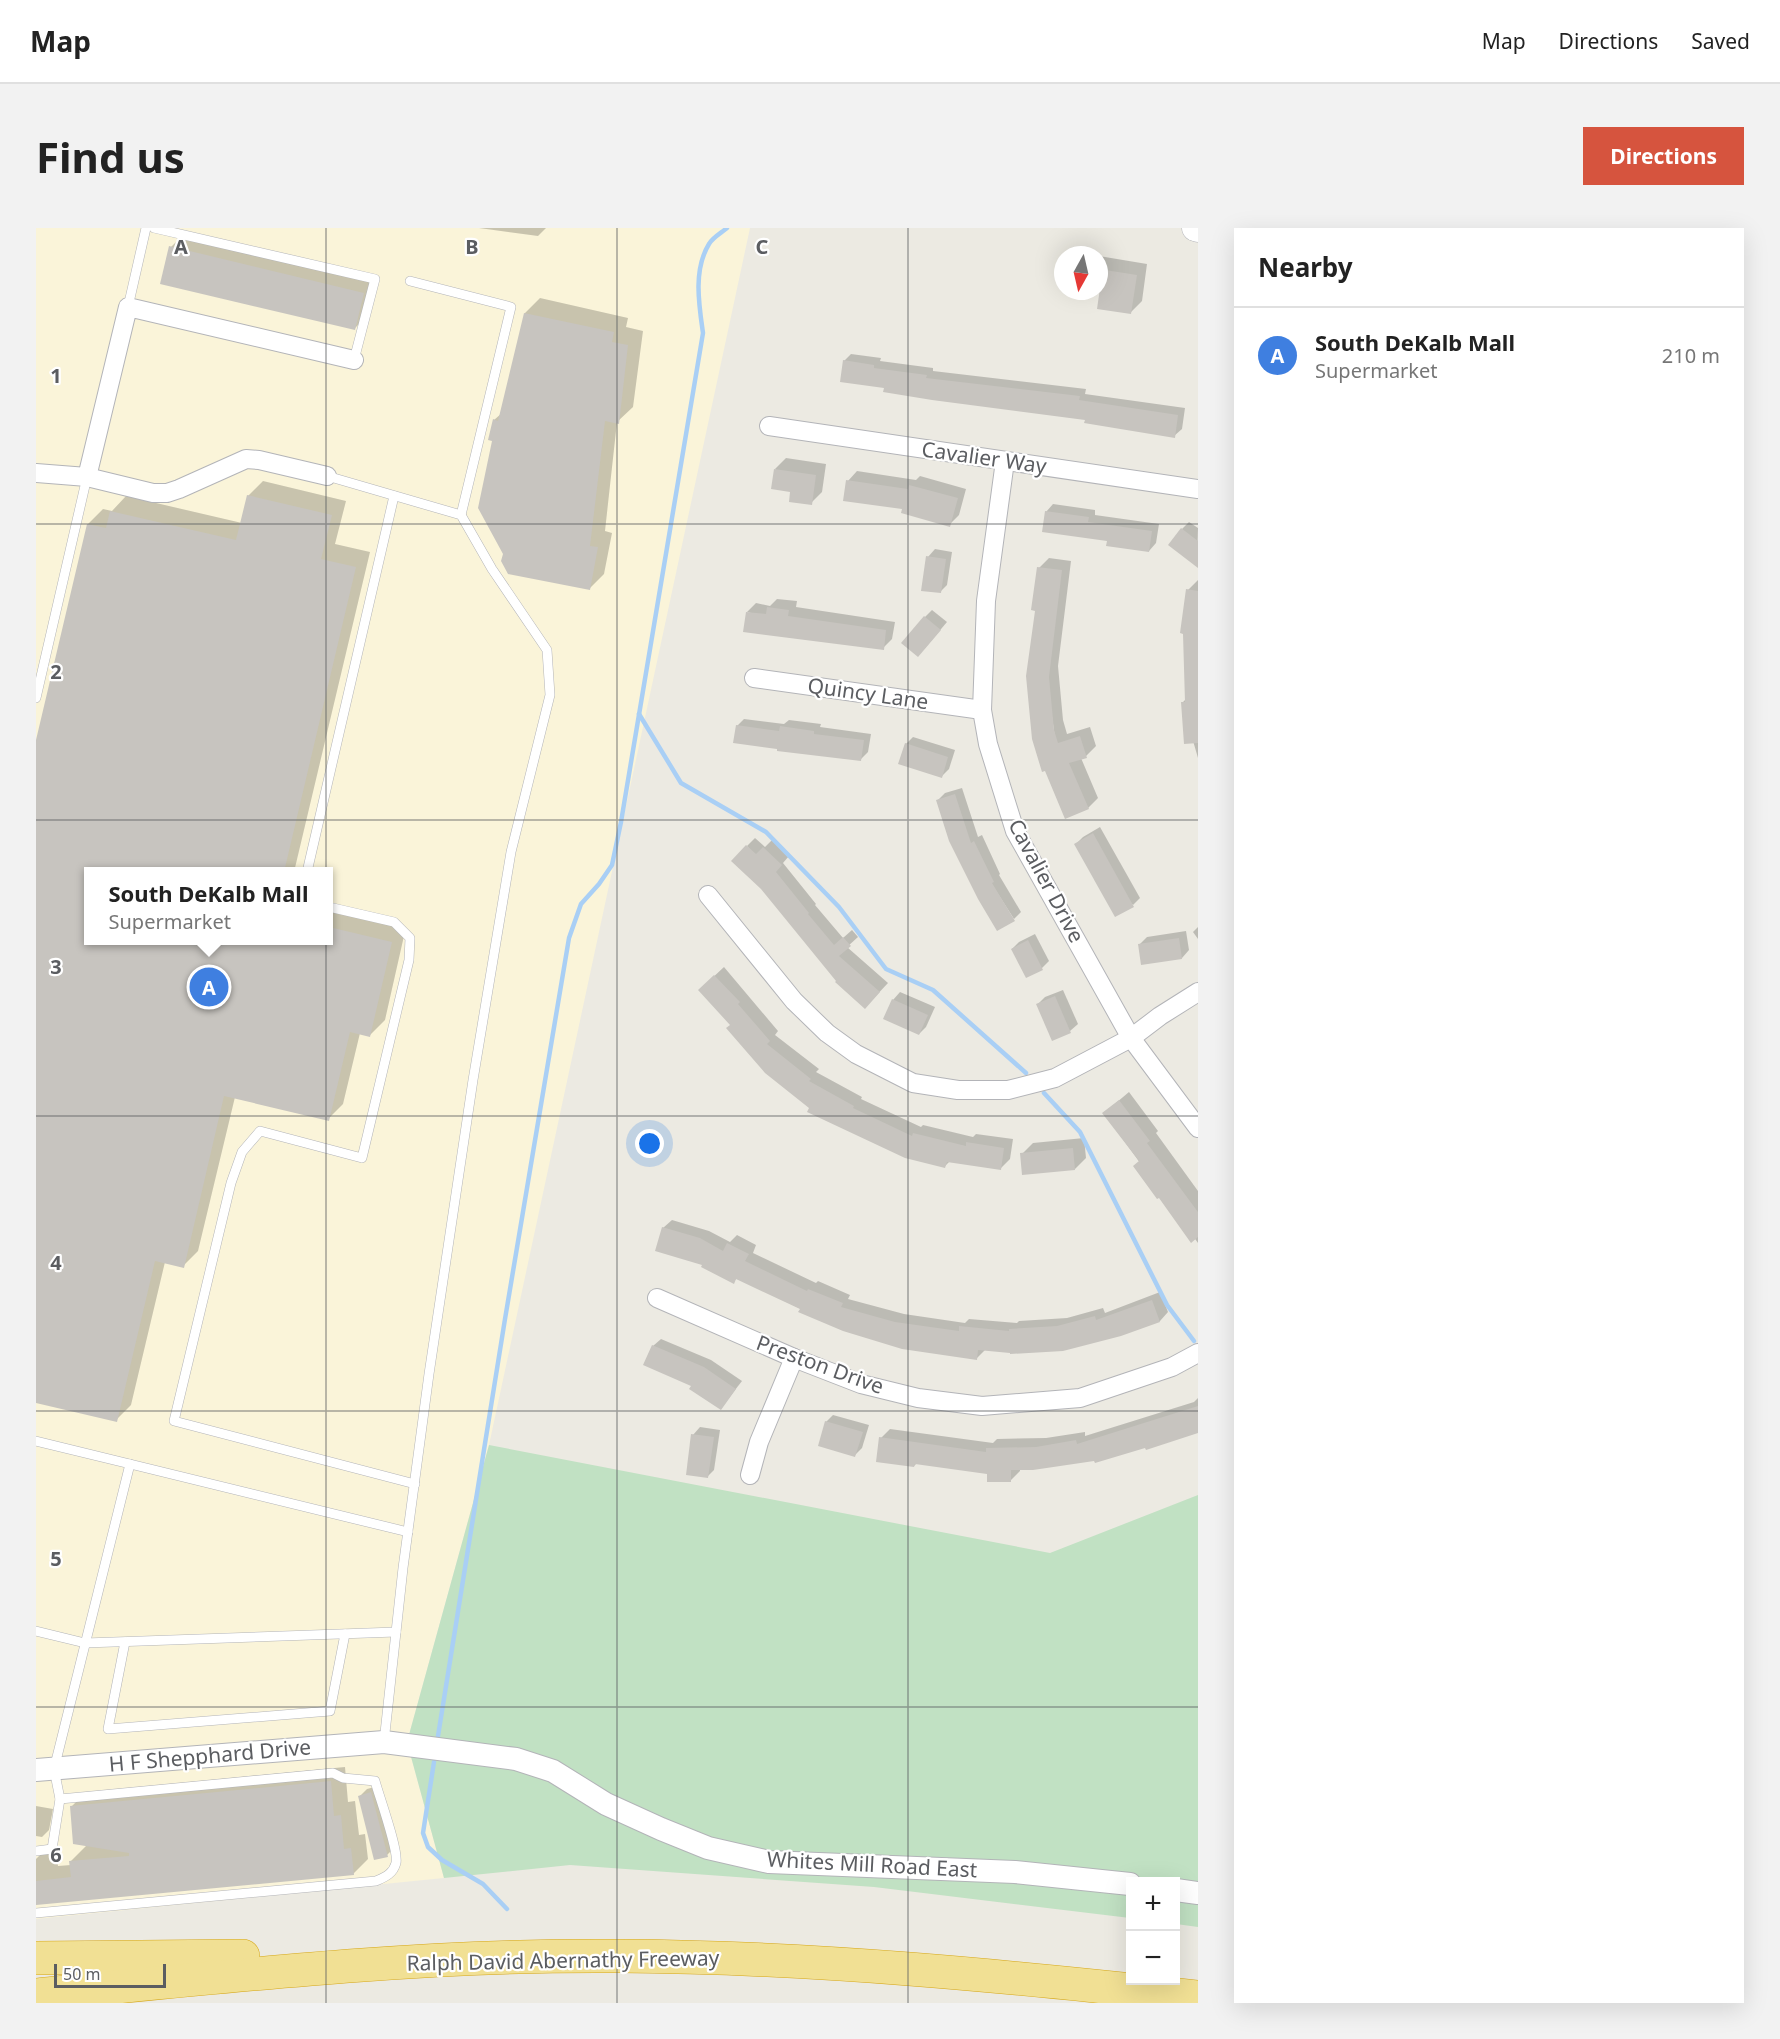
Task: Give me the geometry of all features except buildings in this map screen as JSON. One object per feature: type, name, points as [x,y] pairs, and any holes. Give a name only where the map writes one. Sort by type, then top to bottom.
[{"type":"highway","points":[[36,1958],[289,1955],[542,1958]]},
{"type":"highway","name":"Ralph David Abernathy Freeway","points":[[36,1995],[354,1966],[542,1958],[688,1957],[860,1965],[1024,1978],[1198,1997]]},
{"type":"street","points":[[87,477],[128,308],[354,360]]},
{"type":"street","name":"Cavalier Way","points":[[769,426],[1198,489]]},
{"type":"street","points":[[36,473],[87,477],[153,493],[167,493],[246,459],[327,476]]},
{"type":"street","name":"Cavalier Drive","points":[[1005,461],[986,601],[982,710],[988,744],[1015,831],[1131,1038],[1198,1128]]},
{"type":"street","name":"Quincy Lane","points":[[754,678],[982,710]]},
{"type":"street","points":[[708,895],[794,1001],[827,1033],[856,1054],[913,1083],[958,1090],[1014,1089],[1055,1078],[1131,1038],[1198,992]]},
{"type":"street","name":"Preston Drive","points":[[657,1298],[794,1358],[861,1384],[918,1398],[982,1406],[1080,1398],[1172,1367],[1198,1353]]},
{"type":"street","points":[[750,1475],[759,1442],[794,1358]]},
{"type":"street","name":"H F Shepphard Drive","points":[[45,1770],[384,1742]]},
{"type":"street","name":"Whites Mill Road East","points":[[384,1742],[516,1759],[553,1771],[606,1804],[661,1829],[708,1848],[770,1862],[1015,1872],[1126,1883]]},
{"type":"street","points":[[1180,1891],[1198,1893]]},
{"type":"lane","points":[[128,308],[146,228]]},
{"type":"lane","points":[[154,228],[375,279],[354,360]]},
{"type":"lane","points":[[384,1742],[408,1532],[468,1115],[511,852],[550,695],[547,650],[492,569],[461,515],[512,306],[410,281]]},
{"type":"lane","points":[[327,476],[461,515]]},
{"type":"lane","points":[[36,698],[87,477]]},
{"type":"lane","points":[[308,867],[394,496]]},
{"type":"lane","points":[[333,909],[394,921],[410,938],[409,960],[362,1158],[260,1131],[242,1152],[231,1183],[174,1421],[415,1484]]},
{"type":"lane","points":[[36,1441],[408,1532]]},
{"type":"lane","points":[[36,1851],[52,1849],[60,1799],[45,1770],[85,1643],[130,1464]]},
{"type":"lane","points":[[36,1632],[85,1643],[396,1632]]},
{"type":"lane","points":[[125,1642],[108,1729],[330,1711],[345,1634]]},
{"type":"lane","points":[[36,1913],[376,1881],[389,1875],[397,1862],[375,1781],[343,1778],[333,1773],[60,1799]]},
{"type":"shaded area","points":[[36,228],[750,228],[489,1445],[407,1742],[444,1878],[36,1919]]},
{"type":"green space","points":[[489,1445],[1050,1553],[1198,1495],[1198,1927],[1180,1925],[1180,1877],[1126,1877],[1126,1918],[874,1887],[570,1865],[444,1878],[407,1742]]},
{"type":"waterway","points":[[438,1736],[569,938],[581,904],[612,865],[703,333],[698,288],[699,276],[704,254],[710,242],[727,228]]},
{"type":"waterway","points":[[639,714],[681,783],[766,832],[839,907],[886,969],[933,990],[1026,1073]]},
{"type":"waterway","points":[[1044,1093],[1080,1132],[1167,1305],[1194,1341]]},
{"type":"waterway","points":[[434,1762],[423,1833],[428,1847],[442,1860],[483,1884],[507,1909]]},
{"type":"place","name":"South DeKalb Mall","points":[[209,987]]}]
